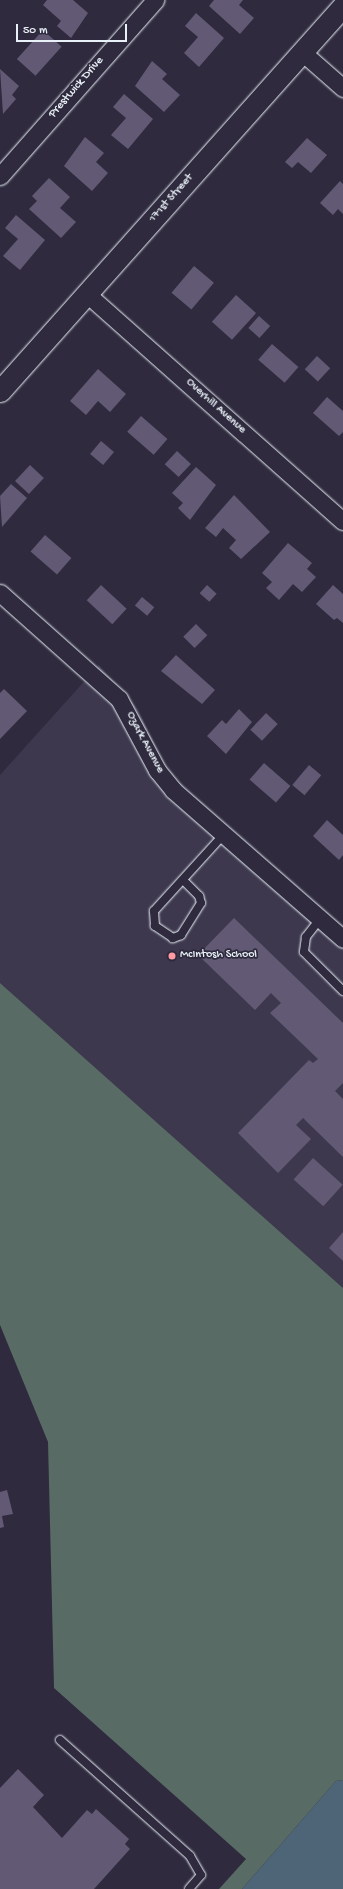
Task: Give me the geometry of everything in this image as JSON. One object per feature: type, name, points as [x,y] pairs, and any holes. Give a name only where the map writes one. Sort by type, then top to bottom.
[{"type":"street","name":"Prestwick Drive","points":[[0,176],[155,0]]},
{"type":"street","name":"171st Street","points":[[0,391],[343,6]]},
{"type":"street","points":[[302,52],[343,88]]},
{"type":"street","name":"Overhill Avenue","points":[[87,294],[343,521]]},
{"type":"street","name":"Ozark Avenue","points":[[0,593],[119,699],[157,770],[224,834],[343,939]]},
{"type":"lane","points":[[182,880],[199,896],[201,903],[181,935],[173,938],[155,926],[153,919],[154,911],[182,880],[224,834]]},
{"type":"lane","points":[[320,919],[306,937],[304,952],[343,991]]},
{"type":"lane","points":[[60,1740],[190,1856],[202,1875],[189,1889]]},
{"type":"shaded area","name":"McIntosh School","points":[[99,665],[138,709],[165,767],[181,786],[343,929],[343,1288],[0,983],[0,775]]},
{"type":"green space","points":[[0,983],[343,1288],[343,1780],[336,1781],[242,1889],[219,1889],[246,1859],[54,1688],[48,1442],[0,1325]]},
{"type":"water","points":[[343,1780],[343,1889],[242,1889],[336,1781]]},
{"type":"building","points":[[47,0],[73,0],[88,13],[71,38],[57,26],[61,21],[43,5]]},
{"type":"building","points":[[214,0],[243,0],[239,5],[254,18],[240,34],[209,6]]},
{"type":"building","points":[[196,13],[224,38],[199,67],[184,53],[198,37],[185,26]]},
{"type":"building","points":[[43,30],[62,47],[35,76],[17,59]]},
{"type":"building","points":[[152,61],[167,74],[162,79],[180,95],[164,112],[135,86]]},
{"type":"building","points":[[0,69],[19,86],[12,95],[16,99],[3,114]]},
{"type":"building","points":[[124,94],[153,119],[128,149],[111,135],[126,118],[113,107]]},
{"type":"building","points":[[85,137],[104,153],[96,162],[108,173],[92,191],[64,166]]},
{"type":"building","points":[[307,138],[327,155],[311,173],[298,162],[292,168],[285,162]]},
{"type":"building","points":[[49,178],[70,197],[60,208],[76,222],[61,238],[29,209],[37,201],[32,196]]},
{"type":"building","points":[[340,181],[343,184],[343,214],[338,209],[333,215],[320,203]]},
{"type":"building","points":[[16,215],[45,240],[20,270],[3,256],[18,239],[5,228]]},
{"type":"building","points":[[194,266],[214,283],[191,310],[172,293]]},
{"type":"building","points":[[236,295],[256,313],[232,340],[212,322]]},
{"type":"building","points":[[259,316],[270,326],[259,338],[248,328]]},
{"type":"building","points":[[272,344],[298,367],[285,383],[258,360]]},
{"type":"building","points":[[317,356],[330,368],[318,381],[305,369]]},
{"type":"building","points":[[98,369],[126,394],[110,412],[98,401],[86,415],[70,401]]},
{"type":"building","points":[[327,397],[343,411],[343,432],[339,436],[313,413]]},
{"type":"building","points":[[141,416],[167,439],[154,455],[127,432]]},
{"type":"building","points":[[101,441],[114,452],[103,465],[90,454]]},
{"type":"building","points":[[177,451],[191,464],[179,477],[165,464]]},
{"type":"building","points":[[30,465],[44,478],[29,494],[15,481]]},
{"type":"building","points":[[196,467],[216,485],[190,520],[178,508],[183,503],[172,493]]},
{"type":"building","points":[[11,484],[27,498],[2,527],[0,496]]},
{"type":"building","points":[[234,495],[270,532],[241,559],[229,548],[236,540],[223,528],[216,537],[205,528]]},
{"type":"building","points":[[45,535],[71,558],[57,575],[31,552]]},
{"type":"building","points":[[288,543],[312,563],[307,569],[316,577],[302,592],[293,584],[279,600],[266,588],[272,582],[262,573]]},
{"type":"building","points":[[101,585],[127,609],[112,624],[87,600]]},
{"type":"building","points":[[207,585],[217,594],[209,602],[200,593]]},
{"type":"building","points":[[333,585],[343,594],[343,623],[337,618],[334,620],[316,604]]},
{"type":"building","points":[[142,597],[154,607],[147,616],[135,605]]},
{"type":"building","points":[[196,624],[207,635],[195,648],[183,637]]},
{"type":"building","points":[[176,655],[215,690],[202,704],[161,671]]},
{"type":"building","points":[[4,689],[27,711],[0,739],[0,693]]},
{"type":"building","points":[[239,709],[252,722],[226,754],[207,736],[222,720],[226,724]]},
{"type":"building","points":[[266,713],[278,724],[262,741],[250,730]]},
{"type":"building","points":[[264,763],[290,786],[276,803],[250,780]]},
{"type":"building","points":[[309,765],[321,775],[305,795],[292,785]]},
{"type":"building","points":[[327,820],[343,835],[343,855],[339,860],[313,836]]},
{"type":"building","points":[[234,918],[343,1023],[343,1083],[335,1091],[343,1099],[343,1157],[303,1118],[296,1125],[311,1139],[278,1173],[238,1133],[309,1060],[313,1063],[318,1059],[270,1013],[281,1003],[271,993],[255,1010],[198,955]]},
{"type":"building","points":[[313,1158],[343,1185],[323,1206],[294,1180]]},
{"type":"building","points":[[343,1232],[343,1261],[329,1248]]},
{"type":"building","points":[[7,1490],[13,1514],[2,1516],[4,1527],[0,1528],[0,1492]]},
{"type":"building","points":[[18,1769],[44,1795],[33,1807],[62,1838],[87,1810],[92,1814],[96,1809],[129,1839],[125,1844],[130,1849],[94,1889],[0,1889],[0,1788]]},
{"type":"place","name":"McIntosh School","points":[[172,956]]}]
